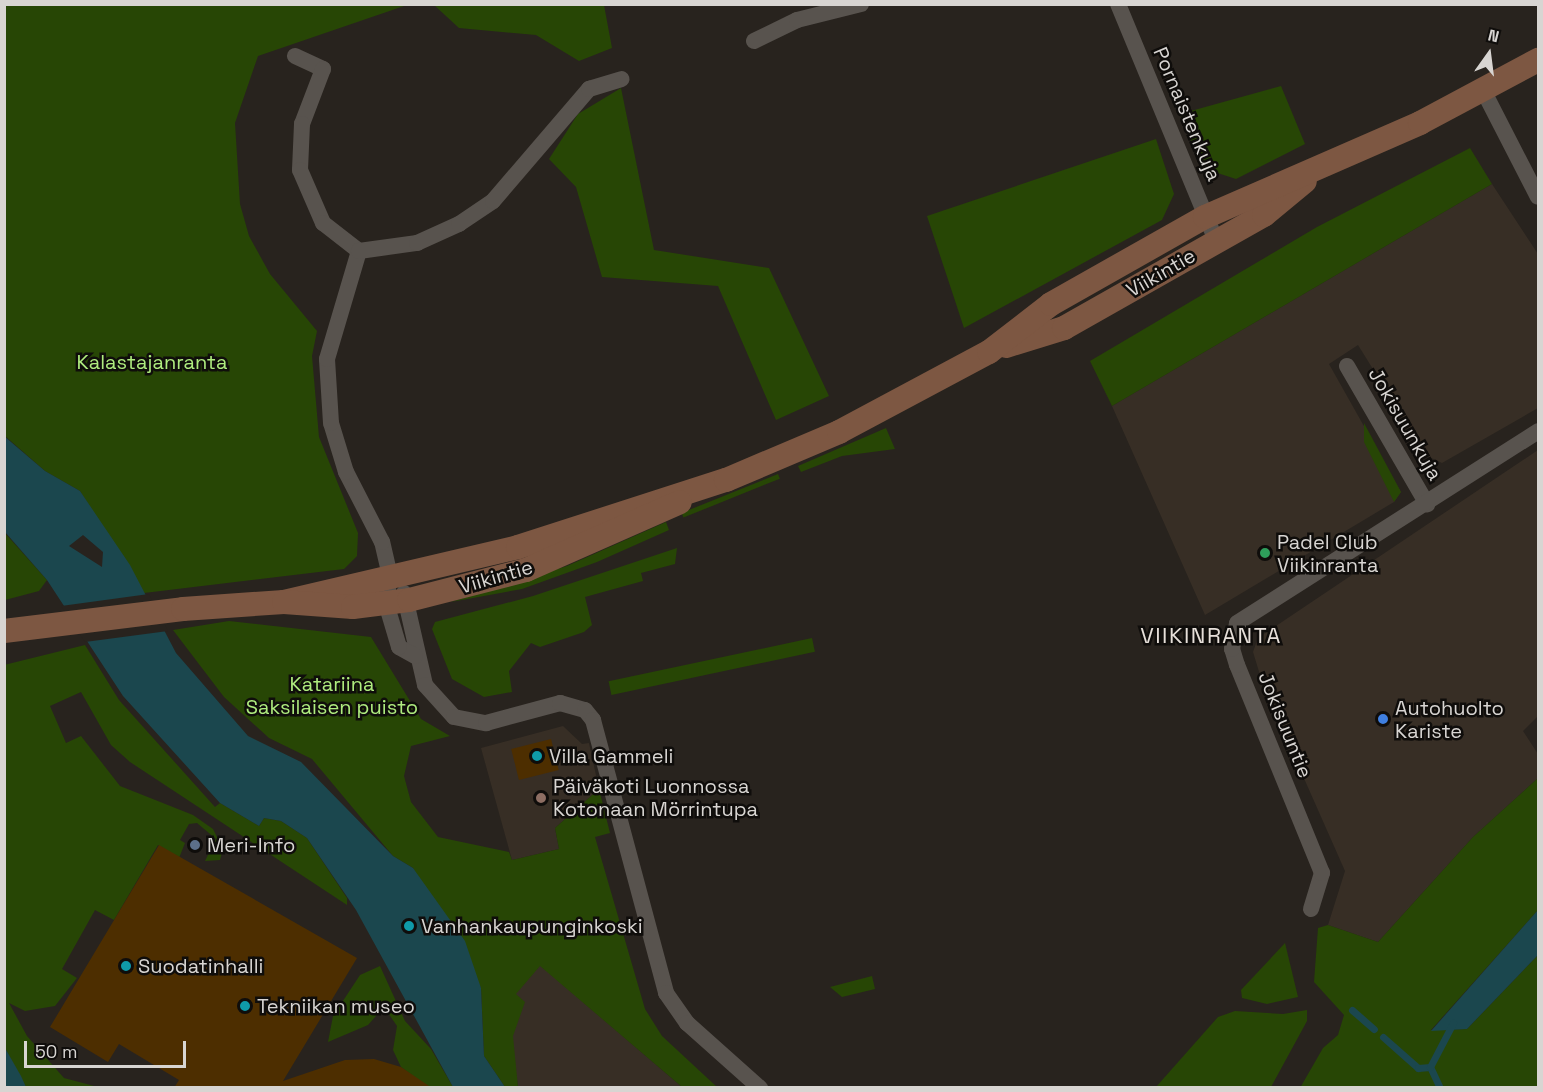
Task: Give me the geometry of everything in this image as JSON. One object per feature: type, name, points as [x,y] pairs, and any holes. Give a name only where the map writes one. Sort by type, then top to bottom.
[{"type":"main road","name":"Viikintie","points":[[990,352],[1051,304],[1205,217],[1319,169],[1483,90],[1539,60]]},
{"type":"main road","name":"Viikintie","points":[[284,602],[518,547],[693,492],[839,432],[990,352],[1064,328],[1264,215],[1319,169]]},
{"type":"main road","name":"Viikintie","points":[[4,631],[183,609],[284,602],[353,607],[398,601],[564,557],[671,509],[693,492]]},
{"type":"street","points":[[754,41],[797,20],[861,4]]},
{"type":"street","name":"Pornaistenkuja","points":[[1118,4],[1216,241]]},
{"type":"street","points":[[295,56],[323,69],[302,124],[300,170],[323,223],[359,251],[417,243],[459,224],[493,201],[589,89],[622,79]]},
{"type":"street","points":[[1483,90],[1539,197]]},
{"type":"street","points":[[359,251],[327,359],[328,399],[338,450],[375,522],[415,656],[432,697],[454,717],[486,723],[560,703],[585,710],[593,720],[666,993],[687,1023],[760,1088]]},
{"type":"street","name":"Jokisuunkuja","points":[[1347,366],[1427,504]]},
{"type":"street","name":"Jokisuuntie","points":[[1311,909],[1322,873],[1237,665],[1232,634],[1243,616],[1427,504],[1539,431]]},
{"type":"street","points":[[398,601],[399,647],[415,656]]},
{"type":"shaded area","points":[[1492,184],[1538,254],[1538,408],[1442,463],[1427,456],[1358,345],[1329,364],[1401,492],[1394,502],[1205,615],[1112,406]]},
{"type":"shaded area","points":[[1538,450],[1538,716],[1523,731],[1538,754],[1538,778],[1473,837],[1378,942],[1328,925],[1345,871],[1264,688],[1253,652],[1258,638]]},
{"type":"shaded area","name":"Päiväkoti Luonnossa Kotonaan Mörrintupa","points":[[563,726],[582,744],[589,743],[599,789],[555,828],[559,849],[512,860],[481,748]]},
{"type":"shaded area","points":[[540,965],[682,1087],[518,1087],[512,1047],[515,994]]},
{"type":"green space","name":"Kalastajanranta","points":[[5,5],[407,5],[258,56],[235,123],[240,204],[249,236],[270,274],[317,331],[312,356],[319,437],[358,533],[357,556],[344,569],[144,593],[80,491],[45,471],[5,436]]},
{"type":"green space","points":[[434,5],[604,5],[612,48],[579,61],[536,35],[459,28]]},
{"type":"green space","points":[[1281,86],[1305,144],[1236,179],[1202,168],[1180,114]]},
{"type":"green space","points":[[621,88],[654,250],[769,268],[829,396],[776,420],[718,286],[602,277],[576,187],[549,159],[578,114]]},
{"type":"green space","points":[[1156,139],[1174,194],[1162,220],[964,328],[927,216]]},
{"type":"green space","points":[[1470,148],[1492,184],[1112,406],[1090,361],[1317,227]]},
{"type":"green space","points":[[1364,423],[1401,492],[1394,502],[1364,442]]},
{"type":"green space","points":[[886,428],[895,449],[842,456],[801,472],[798,466]]},
{"type":"green space","points":[[778,474],[780,479],[683,518],[682,513]]},
{"type":"green space","points":[[666,522],[669,530],[597,562],[522,589],[451,602],[567,566]]},
{"type":"green space","points":[[4,532],[47,580],[39,591],[5,600]]},
{"type":"green space","points":[[677,548],[675,564],[641,573],[643,581],[585,597],[592,625],[584,632],[540,647],[531,643],[509,671],[512,692],[484,697],[452,679],[432,629],[435,622],[533,596]]},
{"type":"green space","name":"Katariina Saksilaisen puisto","points":[[229,621],[371,637],[421,719],[450,736],[411,746],[404,776],[411,802],[438,837],[509,852],[512,860],[559,849],[555,828],[599,789],[610,833],[595,837],[645,1009],[662,1036],[717,1087],[682,1087],[540,966],[516,994],[525,1002],[513,1036],[518,1087],[505,1087],[484,1056],[481,988],[413,868],[393,856],[312,759],[269,738],[224,697],[173,630]]},
{"type":"green space","points":[[812,638],[815,652],[611,695],[609,681]]},
{"type":"green space","points":[[85,645],[119,700],[215,807],[220,803],[259,826],[264,818],[281,821],[307,838],[347,898],[347,905],[130,762],[111,745],[81,692],[50,706],[66,743],[81,736],[120,786],[193,815],[213,829],[223,849],[220,860],[205,861],[216,839],[197,823],[189,824],[180,840],[185,843],[179,858],[158,845],[114,920],[95,910],[62,969],[77,978],[55,1006],[25,1011],[9,1003],[27,1036],[64,1078],[98,1087],[26,1087],[5,1048],[4,665]]},
{"type":"green space","points":[[1538,778],[1538,910],[1431,1030],[1467,1029],[1538,955],[1538,1087],[1300,1088],[1323,1048],[1338,1035],[1344,1015],[1314,982],[1318,928],[1328,925],[1378,942],[1473,837]]},
{"type":"green space","points":[[1285,943],[1298,997],[1267,1004],[1242,998],[1241,990]]},
{"type":"green space","points":[[380,966],[405,1021],[431,1049],[453,1087],[428,1087],[401,1067],[393,1050],[397,1026],[384,1007],[368,1025],[328,1042],[333,1016],[360,975]]},
{"type":"green space","points":[[872,976],[875,989],[842,997],[830,987]]},
{"type":"green space","points":[[1307,1010],[1307,1021],[1271,1087],[1156,1087],[1218,1017],[1235,1011],[1283,1014]]},
{"type":"water","points":[[4,436],[45,471],[80,491],[130,565],[176,653],[248,736],[301,762],[393,856],[413,868],[465,941],[481,988],[484,1056],[505,1087],[453,1087],[356,910],[307,838],[281,821],[264,818],[259,826],[220,803],[123,696],[47,580],[5,532]],"holes":[[[83,535],[103,552],[102,567],[69,546]]]},
{"type":"water","points":[[1538,910],[1538,955],[1467,1029],[1431,1031]]},
{"type":"water","points":[[5,1048],[21,1076],[26,1087],[5,1087]]},
{"type":"pier","points":[[149,594],[168,631],[85,642],[61,606]]},
{"type":"building","name":"Villa Gammeli","points":[[551,739],[559,770],[519,780],[511,749]]},
{"type":"building","points":[[159,845],[357,958],[283,1081],[345,1060],[374,1059],[401,1067],[432,1088],[174,1088],[179,1080],[119,1044],[108,1062],[50,1027]]},
{"type":"waterway","points":[[1352,1010],[1374,1029]]},
{"type":"waterway","points":[[1440,1088],[1430,1067],[1453,1023]]},
{"type":"waterway","points":[[1383,1037],[1418,1068],[1430,1067]]},
{"type":"place","name":"Padel Club Viikinranta","points":[[1265,553]]},
{"type":"place","name":"Autohuolto Kariste","points":[[1383,719]]},
{"type":"place","name":"Villa Gammeli","points":[[537,756]]},
{"type":"place","name":"Päiväkoti Luonnossa Kotonaan Mörrintupa","points":[[541,798]]},
{"type":"place","name":"Meri-Info","points":[[195,845]]},
{"type":"place","name":"Vanhankaupunginkoski","points":[[409,926]]},
{"type":"place","name":"Suodatinhalli","points":[[126,966]]},
{"type":"place","name":"Tekniikan museo","points":[[245,1006]]},
{"type":"district","name":"VIIKINRANTA","points":[[1211,636]]}]
